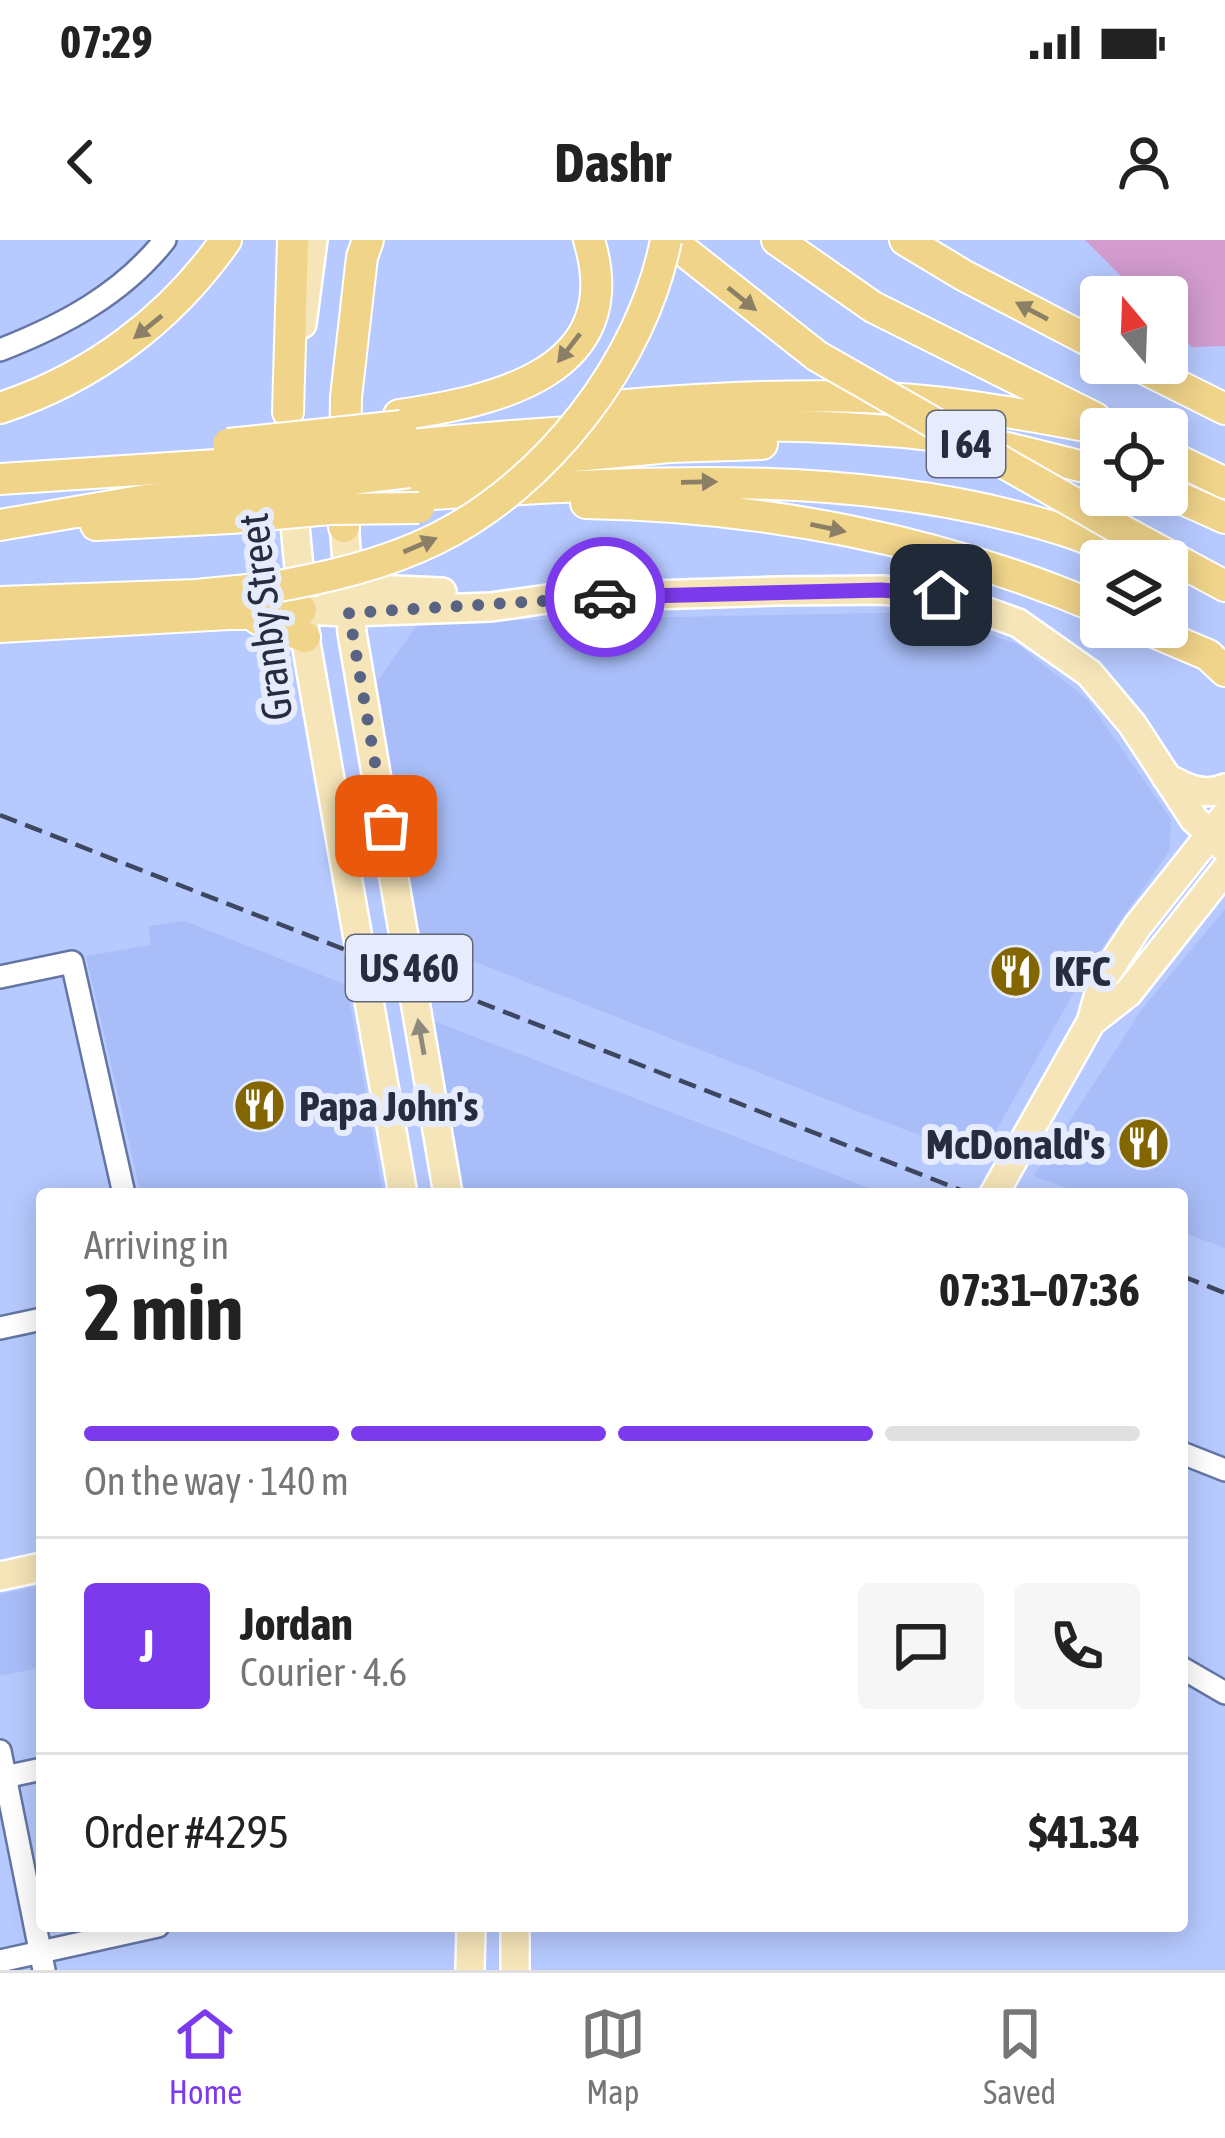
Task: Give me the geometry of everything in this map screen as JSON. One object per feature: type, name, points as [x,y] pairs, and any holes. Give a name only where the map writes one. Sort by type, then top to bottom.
[{"type":"highway","points":[[0,408],[70,378],[127,344],[165,313],[226,240]]},
{"type":"highway","points":[[288,412],[293,240]]},
{"type":"highway","points":[[337,518],[346,397],[368,240]]},
{"type":"highway","points":[[337,518],[407,460],[459,406],[520,388],[563,358],[596,302],[596,265],[589,240]]},
{"type":"highway","points":[[0,602],[268,588],[332,576],[394,556],[467,522],[549,453],[607,382],[640,318],[668,240]]},
{"type":"highway","name":"I 64","points":[[668,240],[817,356],[1225,586]]},
{"type":"highway","name":"I 64","points":[[777,240],[873,307],[1080,410]]},
{"type":"highway","points":[[905,240],[1080,336]]},
{"type":"highway","points":[[918,240],[963,275]]},
{"type":"highway","points":[[1175,384],[1225,409]]},
{"type":"highway","points":[[407,460],[756,396],[866,397],[959,405],[1080,425]]},
{"type":"highway","points":[[0,527],[231,479],[342,429],[407,460],[553,502],[720,509],[813,524],[933,550],[1080,601]]},
{"type":"highway","points":[[0,479],[231,479],[407,460],[943,436],[1080,466]]},
{"type":"highway","points":[[1188,456],[1225,464]]},
{"type":"highway","points":[[407,460],[657,482],[848,488],[940,500],[1032,521],[1083,540]]},
{"type":"highway","points":[[1188,463],[1225,483]]},
{"type":"highway","points":[[0,466],[231,479],[337,518]]},
{"type":"highway","points":[[1188,501],[1225,518]]},
{"type":"highway","points":[[1188,582],[1225,598]]},
{"type":"highway","points":[[0,627],[234,614],[281,625],[302,614]]},
{"type":"highway","points":[[1188,647],[1225,671]]},
{"type":"main road","name":"Granby Street","points":[[313,240],[288,412],[302,614],[402,1188]]},
{"type":"main road","name":"Granby Street","points":[[351,240],[337,389],[337,518],[447,1188]]},
{"type":"main road","points":[[302,614],[349,602],[503,589],[554,598],[881,590],[941,595],[1018,623],[1063,652],[1112,697],[1194,820],[1220,833],[1137,927],[1102,979],[1091,1022],[997,1188]]},
{"type":"main road","points":[[1166,777],[1185,788],[1212,794],[1225,788]]},
{"type":"main road","points":[[1091,1022],[1127,994],[1225,870]]},
{"type":"main road","points":[[0,1576],[36,1568]]},
{"type":"main road","points":[[470,1970],[471,1932]]},
{"type":"main road","points":[[515,1932],[515,1970]]},
{"type":"street","points":[[0,350],[104,298],[165,240]]},
{"type":"street","points":[[0,977],[72,962],[123,1188]]},
{"type":"street","points":[[0,1328],[36,1320]]},
{"type":"street","points":[[1188,1455],[1225,1470]]},
{"type":"street","points":[[1188,1678],[1225,1693]]},
{"type":"street","points":[[0,1751],[36,1929]]},
{"type":"street","points":[[3,1778],[36,1770]]},
{"type":"street","points":[[0,1961],[43,1961],[138,1932]]},
{"type":"shaded area","points":[[1085,240],[1225,240],[1225,346],[1188,343],[1188,276],[1121,276]]},
{"type":"shaded area","points":[[923,612],[1017,644],[1087,699],[1171,819],[1170,850],[1089,966],[980,1159],[419,940],[377,682],[419,622]]},
{"type":"shaded area","points":[[1225,909],[1225,1248],[1188,1234],[1188,1188],[1067,1188],[1034,1176],[1142,1009]]},
{"type":"shaded area","points":[[185,921],[347,985],[382,1188],[140,1188],[86,956],[151,945],[148,926]]},
{"type":"shaded area","points":[[434,1021],[868,1188],[464,1188]]},
{"type":"shaded area","points":[[36,1586],[36,1668],[0,1676],[0,1594]]},
{"type":"railway","points":[[0,815],[956,1188]]},
{"type":"railway","points":[[1188,1278],[1225,1293]]},
{"type":"way so far","points":[[386,826],[349,613],[605,597]]},
{"type":"place","name":"KFC","points":[[1015,971]]},
{"type":"place","name":"Papa John's","points":[[260,1106]]},
{"type":"place","name":"McDonald's","points":[[1144,1144]]},
{"type":"route","points":[[605,597],[881,590],[941,595]]}]
